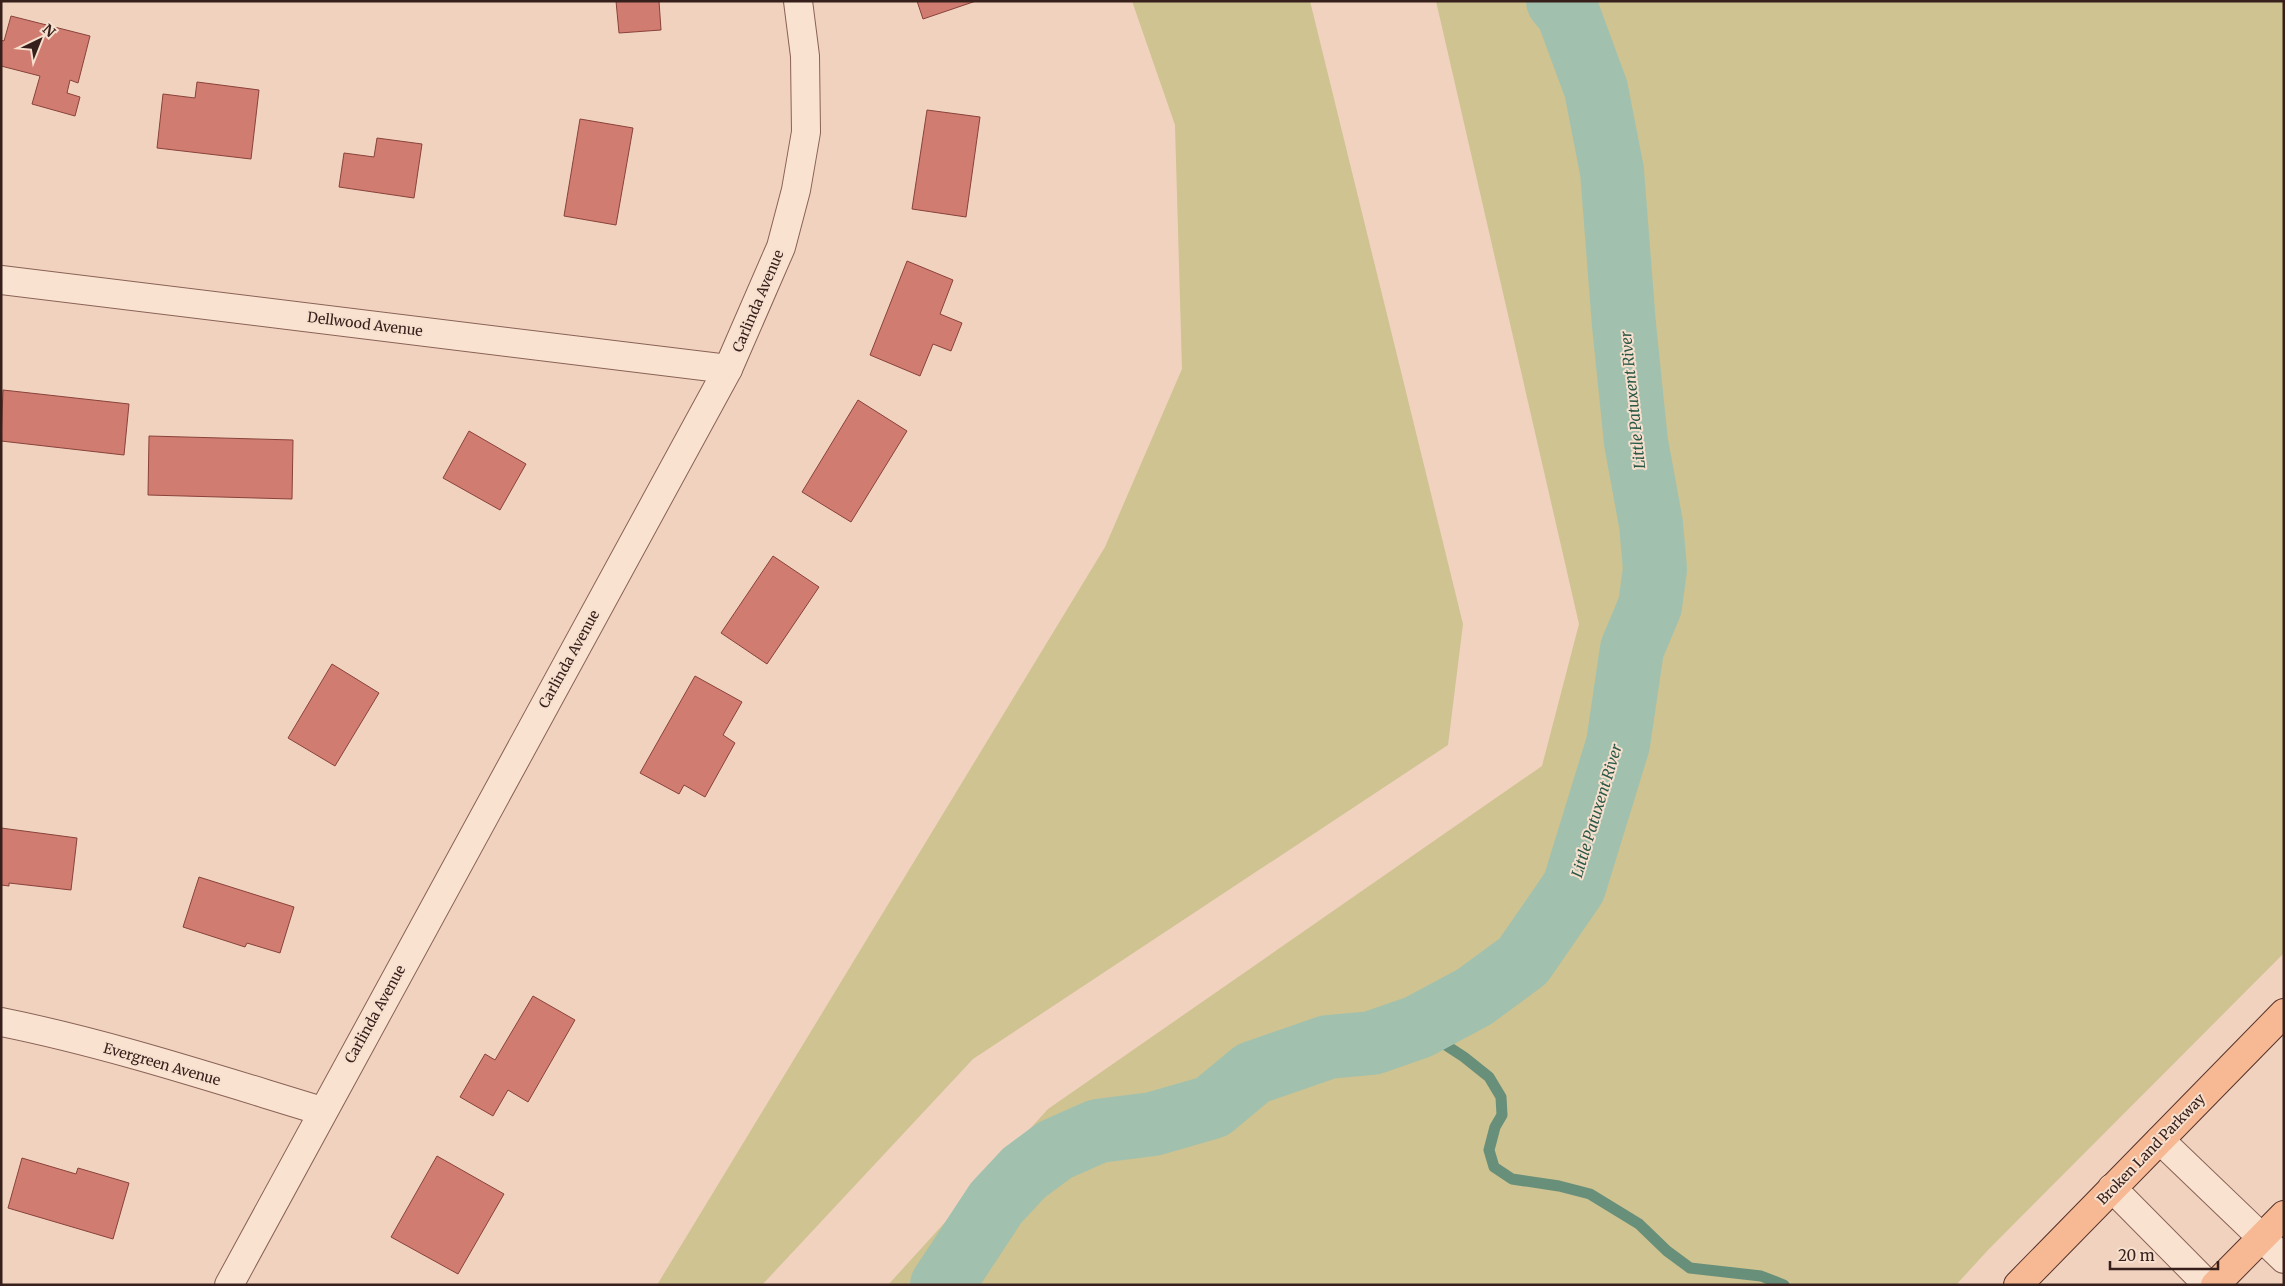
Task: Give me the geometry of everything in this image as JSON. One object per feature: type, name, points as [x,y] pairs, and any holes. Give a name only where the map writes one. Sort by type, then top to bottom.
[{"type":"main road","name":"Broken Land Parkway","points":[[2018,1285],[2284,1013]]},
{"type":"main road","points":[[2216,1285],[2284,1214]]},
{"type":"street","name":"Carlinda Avenue","points":[[229,1285],[322,1111],[728,369],[781,248],[796,190],[806,132],[805,56],[798,1]]},
{"type":"street","name":"Dellwood Avenue","points":[[1,280],[728,369]]},
{"type":"street","name":"Evergreen Avenue","points":[[1,1022],[46,1031],[113,1049],[322,1111]]},
{"type":"street","points":[[2160,1140],[2284,1259]]},
{"type":"street","points":[[2112,1188],[2208,1285]]},
{"type":"shaded area","points":[[1132,1],[1310,1],[1463,624],[1448,745],[973,1059],[762,1285],[657,1285],[1105,547],[1182,369],[1175,125]]},
{"type":"shaded area","points":[[1436,1],[2284,1],[2284,953],[1988,1250],[1956,1285],[888,1285],[1048,1109],[1542,766],[1579,624]]},
{"type":"building","points":[[616,1],[659,1],[661,30],[619,33]]},
{"type":"building","points":[[917,1],[976,1],[923,19]]},
{"type":"building","points":[[11,16],[90,36],[78,83],[70,80],[67,93],[80,97],[75,116],[32,104],[40,76],[1,66],[1,40],[4,41]]},
{"type":"building","points":[[197,82],[259,90],[251,159],[157,148],[163,94],[195,98]]},
{"type":"building","points":[[927,110],[980,117],[966,217],[912,209]]},
{"type":"building","points":[[580,119],[633,128],[616,225],[564,216]]},
{"type":"building","points":[[377,138],[422,144],[414,198],[339,187],[344,153],[374,157]]},
{"type":"building","points":[[907,261],[953,280],[940,314],[962,323],[951,351],[933,344],[920,376],[870,355]]},
{"type":"building","points":[[3,390],[129,404],[124,455],[1,441]]},
{"type":"building","points":[[858,400],[907,431],[851,522],[802,492]]},
{"type":"building","points":[[469,431],[526,464],[500,510],[443,478]]},
{"type":"building","points":[[149,436],[293,440],[292,499],[148,495]]},
{"type":"building","points":[[773,556],[819,587],[767,664],[721,633]]},
{"type":"building","points":[[332,664],[379,693],[335,766],[288,738]]},
{"type":"building","points":[[695,676],[742,702],[723,735],[735,743],[705,797],[684,785],[679,794],[640,773]]},
{"type":"building","points":[[1,828],[77,838],[71,890],[9,883],[9,886],[1,885]]},
{"type":"building","points":[[199,877],[294,907],[280,953],[247,943],[245,947],[183,927]]},
{"type":"building","points":[[533,996],[575,1020],[528,1102],[508,1090],[493,1116],[460,1097],[485,1054],[495,1060]]},
{"type":"building","points":[[437,1156],[504,1194],[458,1274],[391,1237]]},
{"type":"building","points":[[22,1158],[76,1174],[78,1168],[129,1183],[113,1239],[8,1208]]},
{"type":"waterway","name":"Little Patuxent River","points":[[942,1285],[996,1203],[1024,1173],[1055,1150],[1098,1131],[1153,1124],[1212,1107],[1253,1073],[1328,1047],[1372,1043],[1418,1027],[1474,997],[1523,961],[1574,887],[1618,744],[1632,649],[1650,606],[1655,569],[1651,524],[1636,442],[1624,325],[1612,171],[1596,89],[1568,13],[1558,1]]},
{"type":"waterway","points":[[1418,1027],[1464,1057],[1489,1077],[1501,1097],[1502,1115],[1495,1127],[1489,1150],[1494,1167],[1512,1179],[1559,1186],[1590,1194],[1639,1224],[1667,1251],[1690,1268],[1761,1276],[1784,1285]]}]
